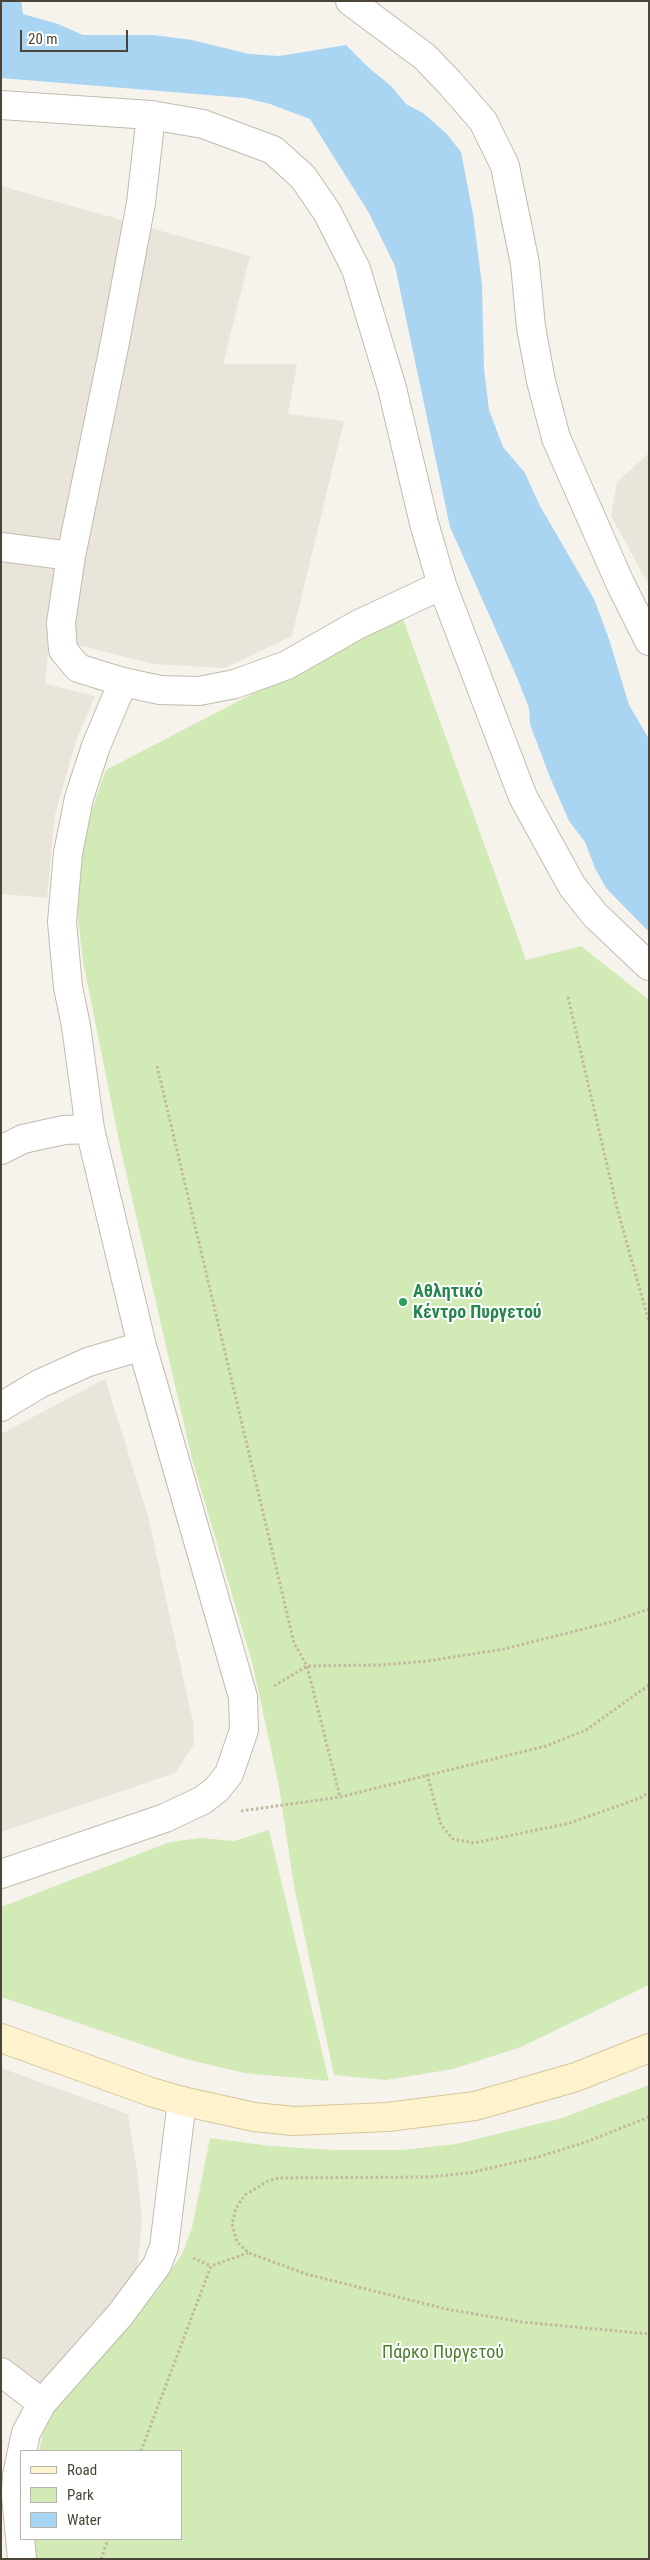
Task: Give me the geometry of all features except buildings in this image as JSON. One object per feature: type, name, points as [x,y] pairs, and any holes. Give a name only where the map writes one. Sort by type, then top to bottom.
[{"type":"street","points":[[350,1],[424,57],[449,82],[483,121],[505,166],[525,264],[531,328],[541,381],[556,438],[617,575],[649,641]]},
{"type":"street","points":[[1,105],[151,115],[203,124],[273,150],[303,177],[327,212],[356,269],[372,319],[442,585],[527,805],[572,886],[595,915],[649,966]]},
{"type":"street","points":[[151,115],[141,203],[115,342],[71,556],[60,623],[63,650],[78,668],[123,682],[160,690],[199,691],[235,684],[287,665],[357,625],[442,585]]},
{"type":"street","points":[[1,547],[71,556]]},
{"type":"street","points":[[1,1874],[165,1818],[203,1800],[217,1789],[229,1774],[244,1730],[245,1712],[240,1687],[142,1346],[90,1129],[76,1026],[68,987],[62,922],[68,853],[79,798],[96,746],[123,682]]},
{"type":"street","points":[[1,1150],[22,1139],[64,1130],[90,1129]]},
{"type":"street","points":[[1,1407],[39,1384],[88,1362],[142,1346]]},
{"type":"street","points":[[1,2038],[151,2092],[182,2101],[254,2117],[294,2120],[387,2117],[475,2106],[537,2090],[616,2063],[649,2048]]},
{"type":"street","points":[[22,2450],[26,2433],[42,2403],[120,2315],[157,2265],[164,2247],[182,2101]]},
{"type":"street","points":[[1,2372],[42,2403]]},
{"type":"street","points":[[20,2460],[10,2517],[22,2559]]},
{"type":"path","points":[[568,997],[617,1208],[649,1322]]},
{"type":"path","points":[[157,1066],[294,1643],[307,1666],[340,1797],[546,1746],[586,1730],[649,1685]]},
{"type":"path","points":[[245,1712],[263,1694],[307,1666],[399,1663],[504,1649],[611,1622],[649,1609]]},
{"type":"path","points":[[427,1774],[441,1824],[453,1839],[474,1843],[570,1823],[640,1798],[649,1792]]},
{"type":"path","points":[[649,2117],[586,2142],[538,2158],[469,2173],[430,2177],[278,2178],[248,2191],[234,2213],[232,2224],[237,2242],[249,2253],[306,2274],[446,2309],[532,2323],[649,2334]]},
{"type":"path","points":[[141,2450],[211,2266],[249,2253]]},
{"type":"path","points":[[101,2559],[108,2540]]},
{"type":"shaded area","points":[[1,186],[250,256],[223,364],[297,364],[288,414],[344,421],[292,636],[225,668],[154,664],[49,638],[45,684],[95,696],[76,741],[55,814],[47,898],[1,894]]},
{"type":"shaded area","points":[[649,453],[649,585],[611,516],[617,482]]},
{"type":"shaded area","points":[[105,1379],[148,1516],[193,1723],[194,1744],[175,1773],[1,1832],[1,1434]]},
{"type":"shaded area","points":[[1,2068],[128,2114],[138,2178],[142,2222],[137,2271],[129,2291],[41,2389],[1,2360]]},
{"type":"green space","name":"Αθλητικό Κέντρο Πυργετού","points":[[402,616],[526,960],[581,946],[649,1000],[649,1985],[521,2047],[453,2069],[386,2080],[334,2075],[294,1886],[279,1786],[252,1662],[192,1459],[120,1146],[83,961],[72,866],[106,770]]},
{"type":"green space","points":[[269,1830],[329,2081],[245,2073],[185,2059],[1,1997],[1,1907],[170,1842],[201,1838],[234,1841]]},
{"type":"green space","name":"Πάρκο Πυργετού","points":[[649,2085],[649,2559],[35,2559],[33,2540],[182,2540],[182,2450],[39,2450],[47,2415],[155,2294],[182,2254],[192,2228],[210,2138],[270,2146],[334,2150],[402,2150],[456,2144],[562,2118]]},
{"type":"water","points":[[1,1],[21,1],[23,14],[58,24],[83,35],[153,35],[192,40],[249,54],[279,56],[346,45],[391,86],[406,104],[423,113],[446,133],[461,152],[473,214],[482,285],[484,369],[489,410],[503,447],[525,473],[540,506],[594,599],[609,639],[629,705],[649,739],[649,932],[606,888],[595,868],[585,842],[569,821],[549,775],[530,724],[529,708],[516,675],[450,527],[395,266],[369,213],[310,119],[270,104],[245,98],[1,78]]},
{"type":"place","name":"Αθλητικό Κέντρο Πυργετού","points":[[403,1302]]}]
